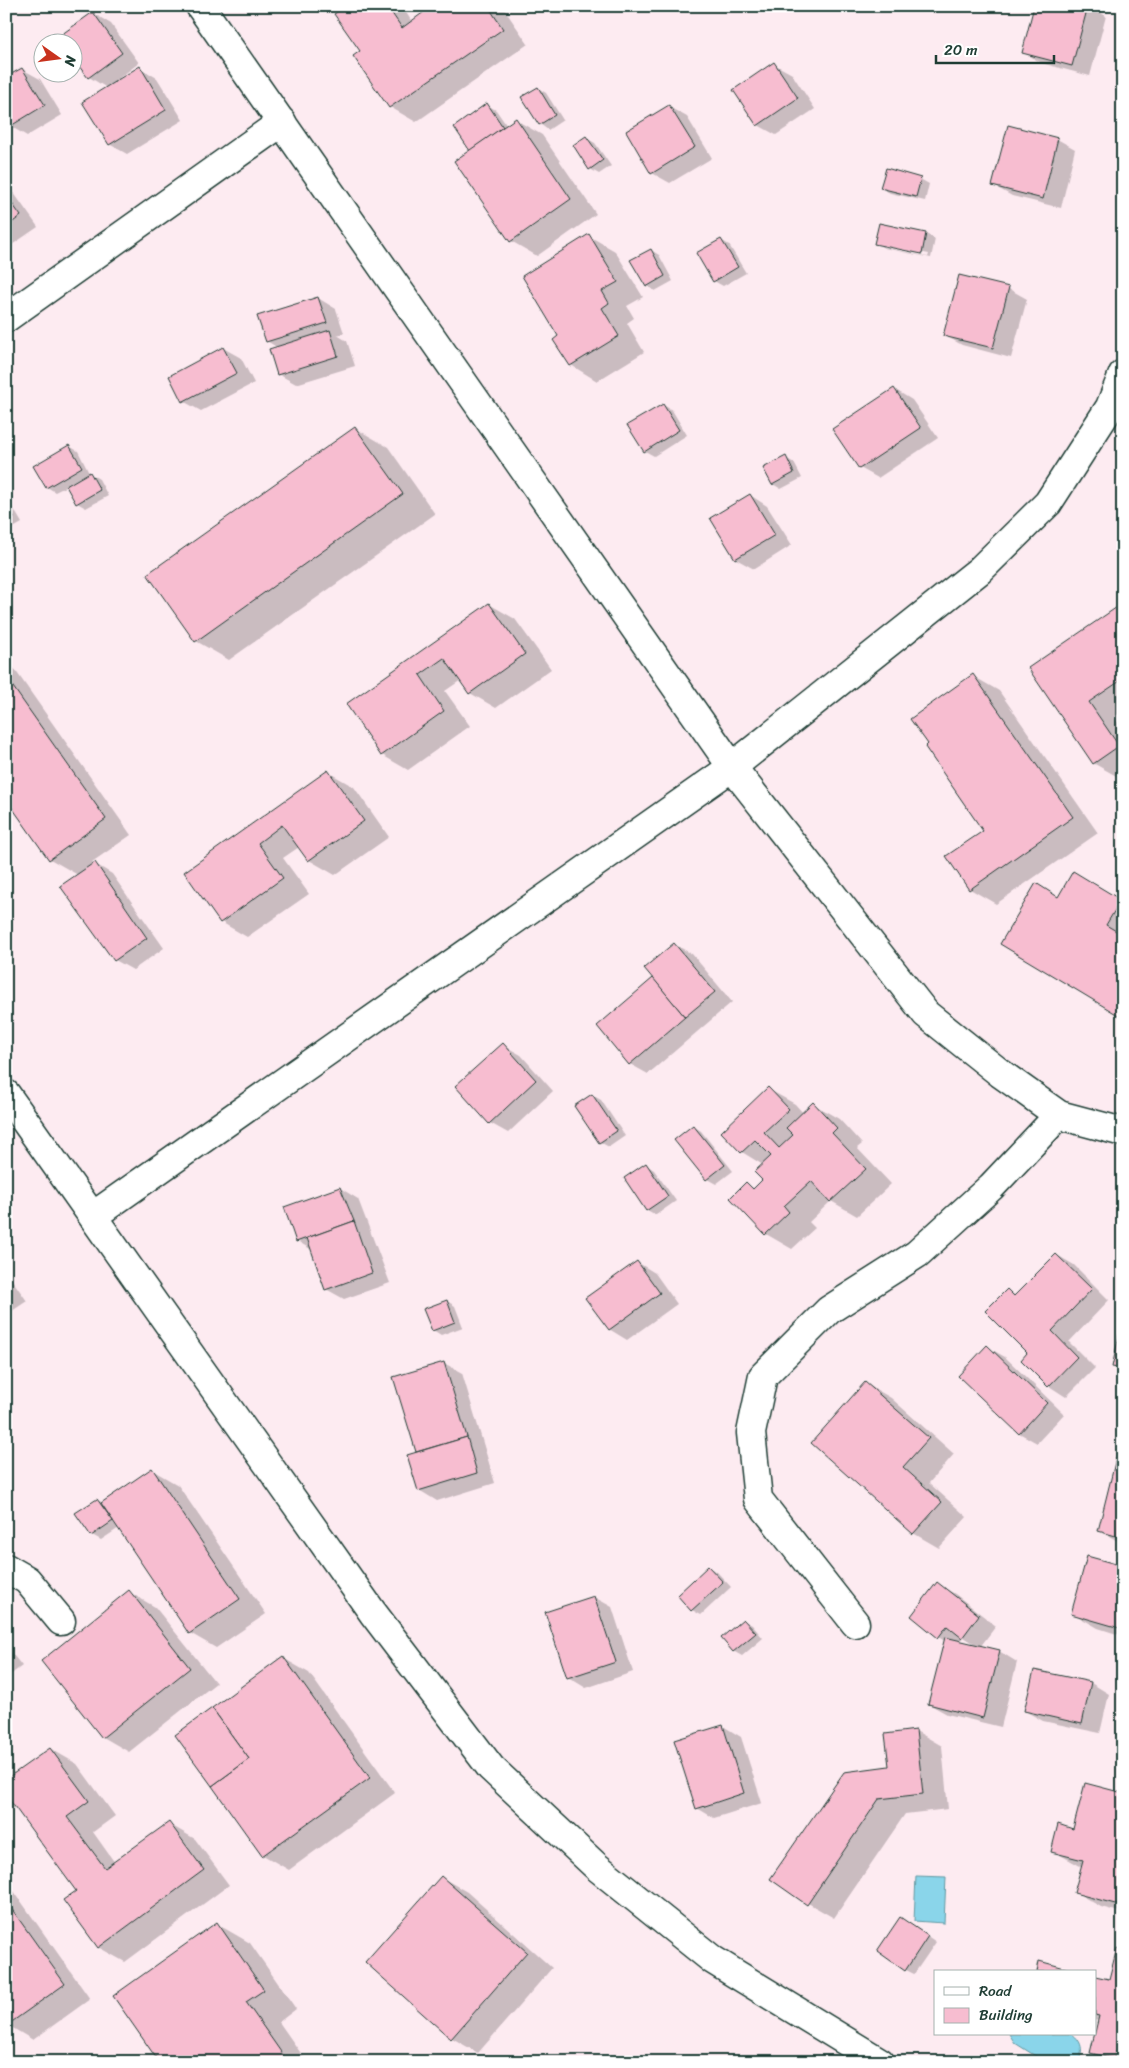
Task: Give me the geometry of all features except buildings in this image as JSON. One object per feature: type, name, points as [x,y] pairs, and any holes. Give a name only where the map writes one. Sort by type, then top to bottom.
[{"type":"street","points":[[200,6],[732,767],[926,1014],[1000,1073],[1059,1115],[1123,1132]]},
{"type":"street","points":[[6,318],[282,122]]},
{"type":"street","points":[[92,1216],[732,767],[980,570],[1048,503],[1110,407],[1123,374]]},
{"type":"street","points":[[6,1094],[373,1613],[491,1768],[597,1867],[713,1960],[880,2062]]},
{"type":"street","points":[[855,1623],[758,1499],[750,1432],[763,1376],[829,1310],[917,1254],[991,1187],[1059,1115]]},
{"type":"street","points":[[6,1568],[27,1580],[61,1621]]},
{"type":"water","points":[[916,1876],[946,1877],[944,1923],[914,1921]]},
{"type":"water","points":[[1010,2036],[1074,2036],[1081,2046],[1080,2058],[1078,2062],[1045,2062],[1015,2043]]}]
